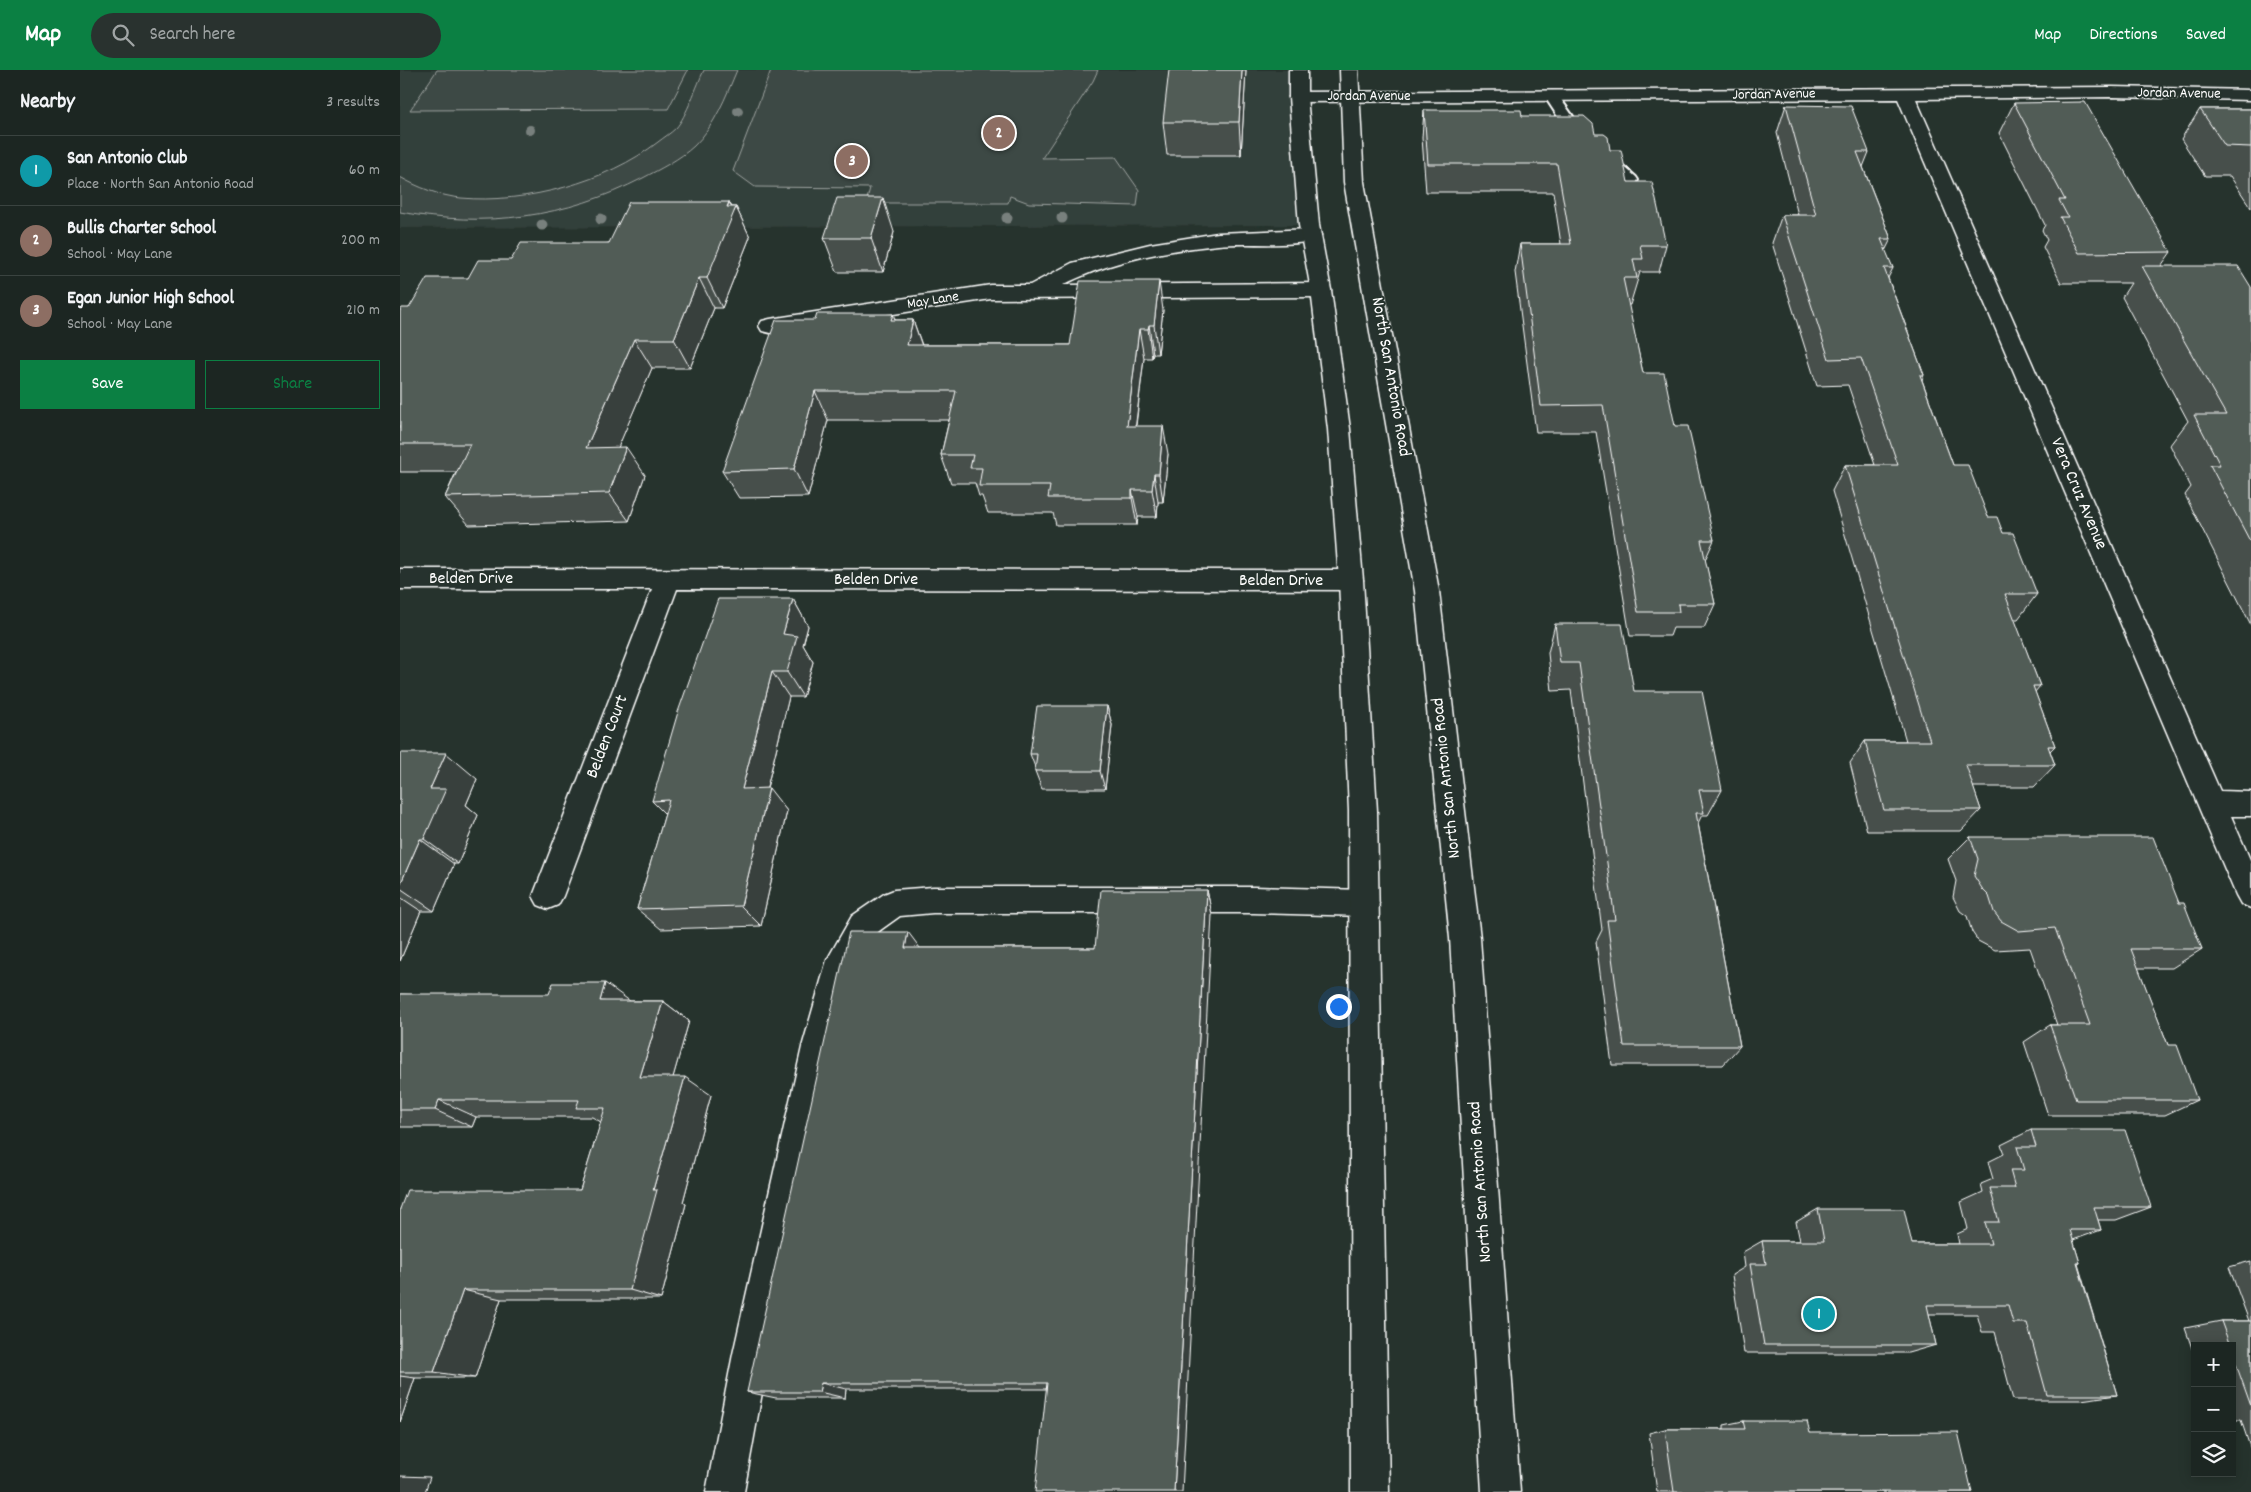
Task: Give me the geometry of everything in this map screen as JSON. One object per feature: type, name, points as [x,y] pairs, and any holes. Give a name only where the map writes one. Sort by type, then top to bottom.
[{"type":"street","points":[[1298,70],[1298,97],[1311,235],[1321,290],[1339,429],[1351,580],[1363,811],[1370,1492]]},
{"type":"street","name":"North San Antonio Road","points":[[1349,70],[1354,182],[1380,318],[1427,591],[1464,928],[1501,1492]]},
{"type":"street","points":[[2101,75],[2112,92]]},
{"type":"street","name":"Jordan Avenue","points":[[1298,97],[1552,97],[2112,92],[2251,95]]},
{"type":"street","name":"Vera Cruz Avenue","points":[[1905,94],[2251,894]]},
{"type":"street","points":[[1032,292],[1079,268],[1150,250],[1218,239],[1311,235]]},
{"type":"street","points":[[1096,264],[1096,291]]},
{"type":"street","name":"May Lane","points":[[770,326],[991,292],[1321,290]]},
{"type":"street","name":"Belden Drive","points":[[400,579],[1351,580]]},
{"type":"street","name":"Belden Court","points":[[548,896],[668,579]]},
{"type":"street","points":[[2212,803],[2251,804]]},
{"type":"street","points":[[725,1492],[753,1344],[818,1047],[842,960],[862,926],[894,903],[933,900],[1364,902]]},
{"type":"lane","points":[[1552,97],[1572,129],[1631,180]]},
{"type":"shaded area","points":[[400,70],[1298,70],[1309,225],[400,228]]},
{"type":"shaded area","points":[[437,70],[688,70],[668,109],[410,110]]},
{"type":"shaded area","points":[[704,70],[737,70],[724,100],[708,129],[694,146],[670,164],[614,192],[555,211],[494,219],[432,217],[400,212],[400,177],[421,188],[437,193],[461,198],[486,199],[538,193],[564,187],[590,179],[615,168],[638,156],[676,128],[687,109]]},
{"type":"shaded area","points":[[771,70],[1098,70],[1093,81],[1042,158],[1116,157],[1139,190],[1137,206],[1029,203],[1010,196],[1008,203],[866,203],[870,188],[755,187],[733,171]]},
{"type":"building","points":[[1169,70],[1242,70],[1239,122],[1163,122]]},
{"type":"building","points":[[2085,102],[2171,252],[2079,253],[2060,217],[2068,217],[2059,200],[2065,200],[2014,103]]},
{"type":"building","points":[[1786,105],[1851,106],[1869,152],[1857,152],[1891,239],[1881,239],[1893,268],[1884,268],[1924,375],[1920,375],[1953,465],[1968,465],[1988,517],[1997,517],[2003,533],[2013,533],[2037,594],[2005,594],[2040,686],[2033,686],[2055,746],[2048,746],[2055,765],[1966,765],[1981,810],[1884,810],[1865,741],[1930,741],[1845,465],[1898,465],[1861,358],[1829,359],[1782,215],[1816,215]]},
{"type":"building","points":[[2200,109],[2251,109],[2251,147],[2225,146]]},
{"type":"building","points":[[1424,110],[1521,110],[1522,116],[1584,116],[1593,124],[1595,134],[1604,134],[1608,137],[1610,150],[1621,150],[1628,182],[1652,182],[1666,245],[1640,245],[1643,259],[1633,259],[1637,278],[1623,278],[1643,373],[1664,373],[1675,426],[1688,426],[1714,540],[1701,540],[1715,604],[1678,604],[1679,612],[1638,612],[1603,405],[1541,406],[1520,244],[1571,244],[1557,164],[1428,164]]},
{"type":"building","points":[[837,198],[883,198],[871,238],[824,238]]},
{"type":"building","points":[[629,202],[729,202],[727,207],[736,207],[707,278],[699,278],[674,339],[634,339],[586,448],[626,447],[609,493],[445,497],[470,444],[400,444],[400,311],[402,308],[409,308],[427,278],[468,278],[478,260],[511,260],[521,243],[609,243]]},
{"type":"building","points":[[2142,266],[2238,266],[2251,287],[2251,543],[2210,465],[2220,465],[2194,415],[2226,415]]},
{"type":"building","points":[[1080,281],[1159,281],[1154,325],[1149,325],[1148,329],[1139,329],[1127,426],[1163,426],[1159,474],[1154,474],[1152,490],[1132,490],[1132,498],[1048,498],[1050,486],[979,486],[982,468],[970,468],[973,455],[941,455],[956,391],[815,391],[794,469],[722,471],[776,320],[815,320],[817,314],[893,314],[891,320],[913,320],[907,345],[1070,345]]},
{"type":"building","points":[[718,599],[793,599],[783,634],[797,636],[787,672],[772,672],[742,789],[769,788],[741,906],[637,909],[669,800],[652,801],[678,712]]},
{"type":"building","points":[[1555,624],[1622,624],[1634,691],[1702,691],[1722,790],[1699,790],[1704,813],[1696,813],[1740,1046],[1624,1046],[1607,920],[1615,920],[1579,663],[1560,663]]},
{"type":"building","points":[[1037,706],[1107,706],[1100,771],[1035,771],[1037,754],[1030,754]]},
{"type":"building","points":[[400,753],[446,753],[430,789],[446,789],[424,839],[420,839],[400,885]]},
{"type":"building","points":[[1970,837],[2153,837],[2179,903],[2184,903],[2202,949],[2131,949],[2168,1045],[2177,1045],[2197,1100],[2076,1100],[2050,1025],[2090,1025],[2055,928],[2019,931],[2001,921],[1994,912],[1989,896],[1974,876],[1978,859]]},
{"type":"building","points":[[1101,890],[1207,890],[1174,1492],[1035,1492],[1047,1383],[821,1383],[819,1392],[747,1392],[849,932],[908,932],[905,948],[1095,948]]},
{"type":"building","points":[[553,983],[605,983],[600,1001],[663,1001],[640,1077],[685,1077],[653,1190],[657,1190],[630,1290],[463,1290],[434,1372],[400,1372],[400,1209],[407,1190],[580,1190],[605,1108],[576,1108],[579,1100],[439,1100],[435,1110],[400,1110],[400,994],[549,994]]},
{"type":"building","points":[[2031,1130],[2125,1130],[2151,1207],[2094,1207],[2101,1230],[2070,1230],[2080,1263],[2077,1263],[2117,1395],[2047,1395],[2027,1323],[2013,1323],[2008,1305],[1927,1305],[1936,1345],[1764,1345],[1750,1264],[1766,1264],[1762,1241],[1824,1241],[1818,1209],[1904,1209],[1912,1244],[1991,1244],[1985,1222],[1999,1222],[1990,1188],[2015,1188],[2010,1170],[2024,1170],[2017,1147],[2036,1147]]},
{"type":"building","points":[[2221,1321],[2251,1321],[2251,1406],[2236,1364],[2236,1342],[2229,1342]]},
{"type":"building","points":[[1743,1421],[1807,1421],[1810,1433],[1958,1432],[1972,1492],[1674,1492],[1665,1429],[1745,1429]]},
{"type":"place","name":"Bullis Charter School","points":[[999,133]]},
{"type":"place","name":"Egan Junior High School","points":[[852,161]]},
{"type":"place","name":"San Antonio Club","points":[[1819,1314]]}]
